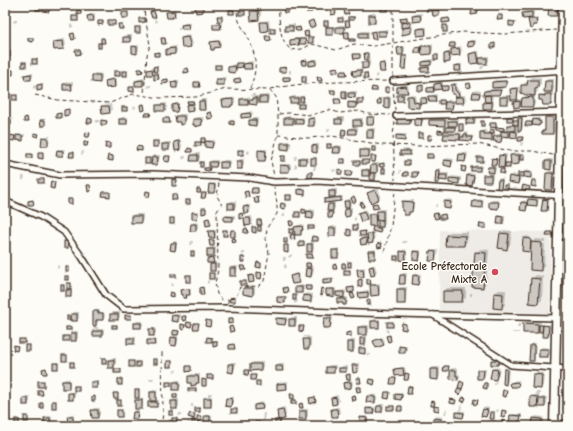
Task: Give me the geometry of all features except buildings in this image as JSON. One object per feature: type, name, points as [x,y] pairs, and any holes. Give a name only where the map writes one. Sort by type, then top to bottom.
[{"type":"main road","points":[[554,426],[558,196],[564,156],[564,5]]},
{"type":"street","points":[[393,81],[565,70]]},
{"type":"street","points":[[396,116],[565,112]]},
{"type":"street","points":[[5,164],[60,175],[153,174],[250,178],[274,182],[316,181],[568,196]]},
{"type":"street","points":[[5,201],[41,217],[64,232],[106,295],[124,309],[228,308],[556,318]]},
{"type":"street","points":[[558,236],[568,236]]},
{"type":"street","points":[[432,315],[511,364],[568,369]]},
{"type":"path","points":[[143,5],[150,45],[146,55],[144,94]]},
{"type":"path","points":[[237,5],[236,16],[250,42],[256,68],[250,88]]},
{"type":"path","points":[[278,5],[282,38],[291,50],[302,49],[312,44],[336,50],[354,44],[374,46],[462,32],[505,34],[565,29]]},
{"type":"path","points":[[384,252],[391,226],[395,186],[393,134],[396,116],[393,81],[393,5]]},
{"type":"path","points":[[35,95],[58,100],[110,103],[133,94],[144,94],[161,98],[196,98],[226,89],[250,88],[270,90],[287,86],[321,82],[393,81]]},
{"type":"path","points":[[228,308],[228,298],[236,297],[240,287],[259,286],[264,281],[269,253],[265,239],[268,226],[277,214],[278,203],[274,190],[271,161],[278,136],[278,114],[276,97],[270,90]]},
{"type":"path","points":[[278,114],[288,113],[311,115],[329,110],[340,113],[359,111],[368,114],[396,116]]},
{"type":"path","points":[[278,136],[308,138],[332,136],[382,145],[421,146],[478,144],[510,151],[532,151],[564,156]]},
{"type":"path","points":[[219,177],[218,196],[222,204],[217,211],[218,270],[216,283],[217,294],[228,308]]},
{"type":"path","points":[[161,426],[162,352]]},
{"type":"shaded area","name":"Ecole Préfectorale Mixte A","points":[[440,230],[551,232],[550,313],[439,311]]},
{"type":"place","name":"Ecole Préfectorale Mixte A","points":[[495,272]]}]
